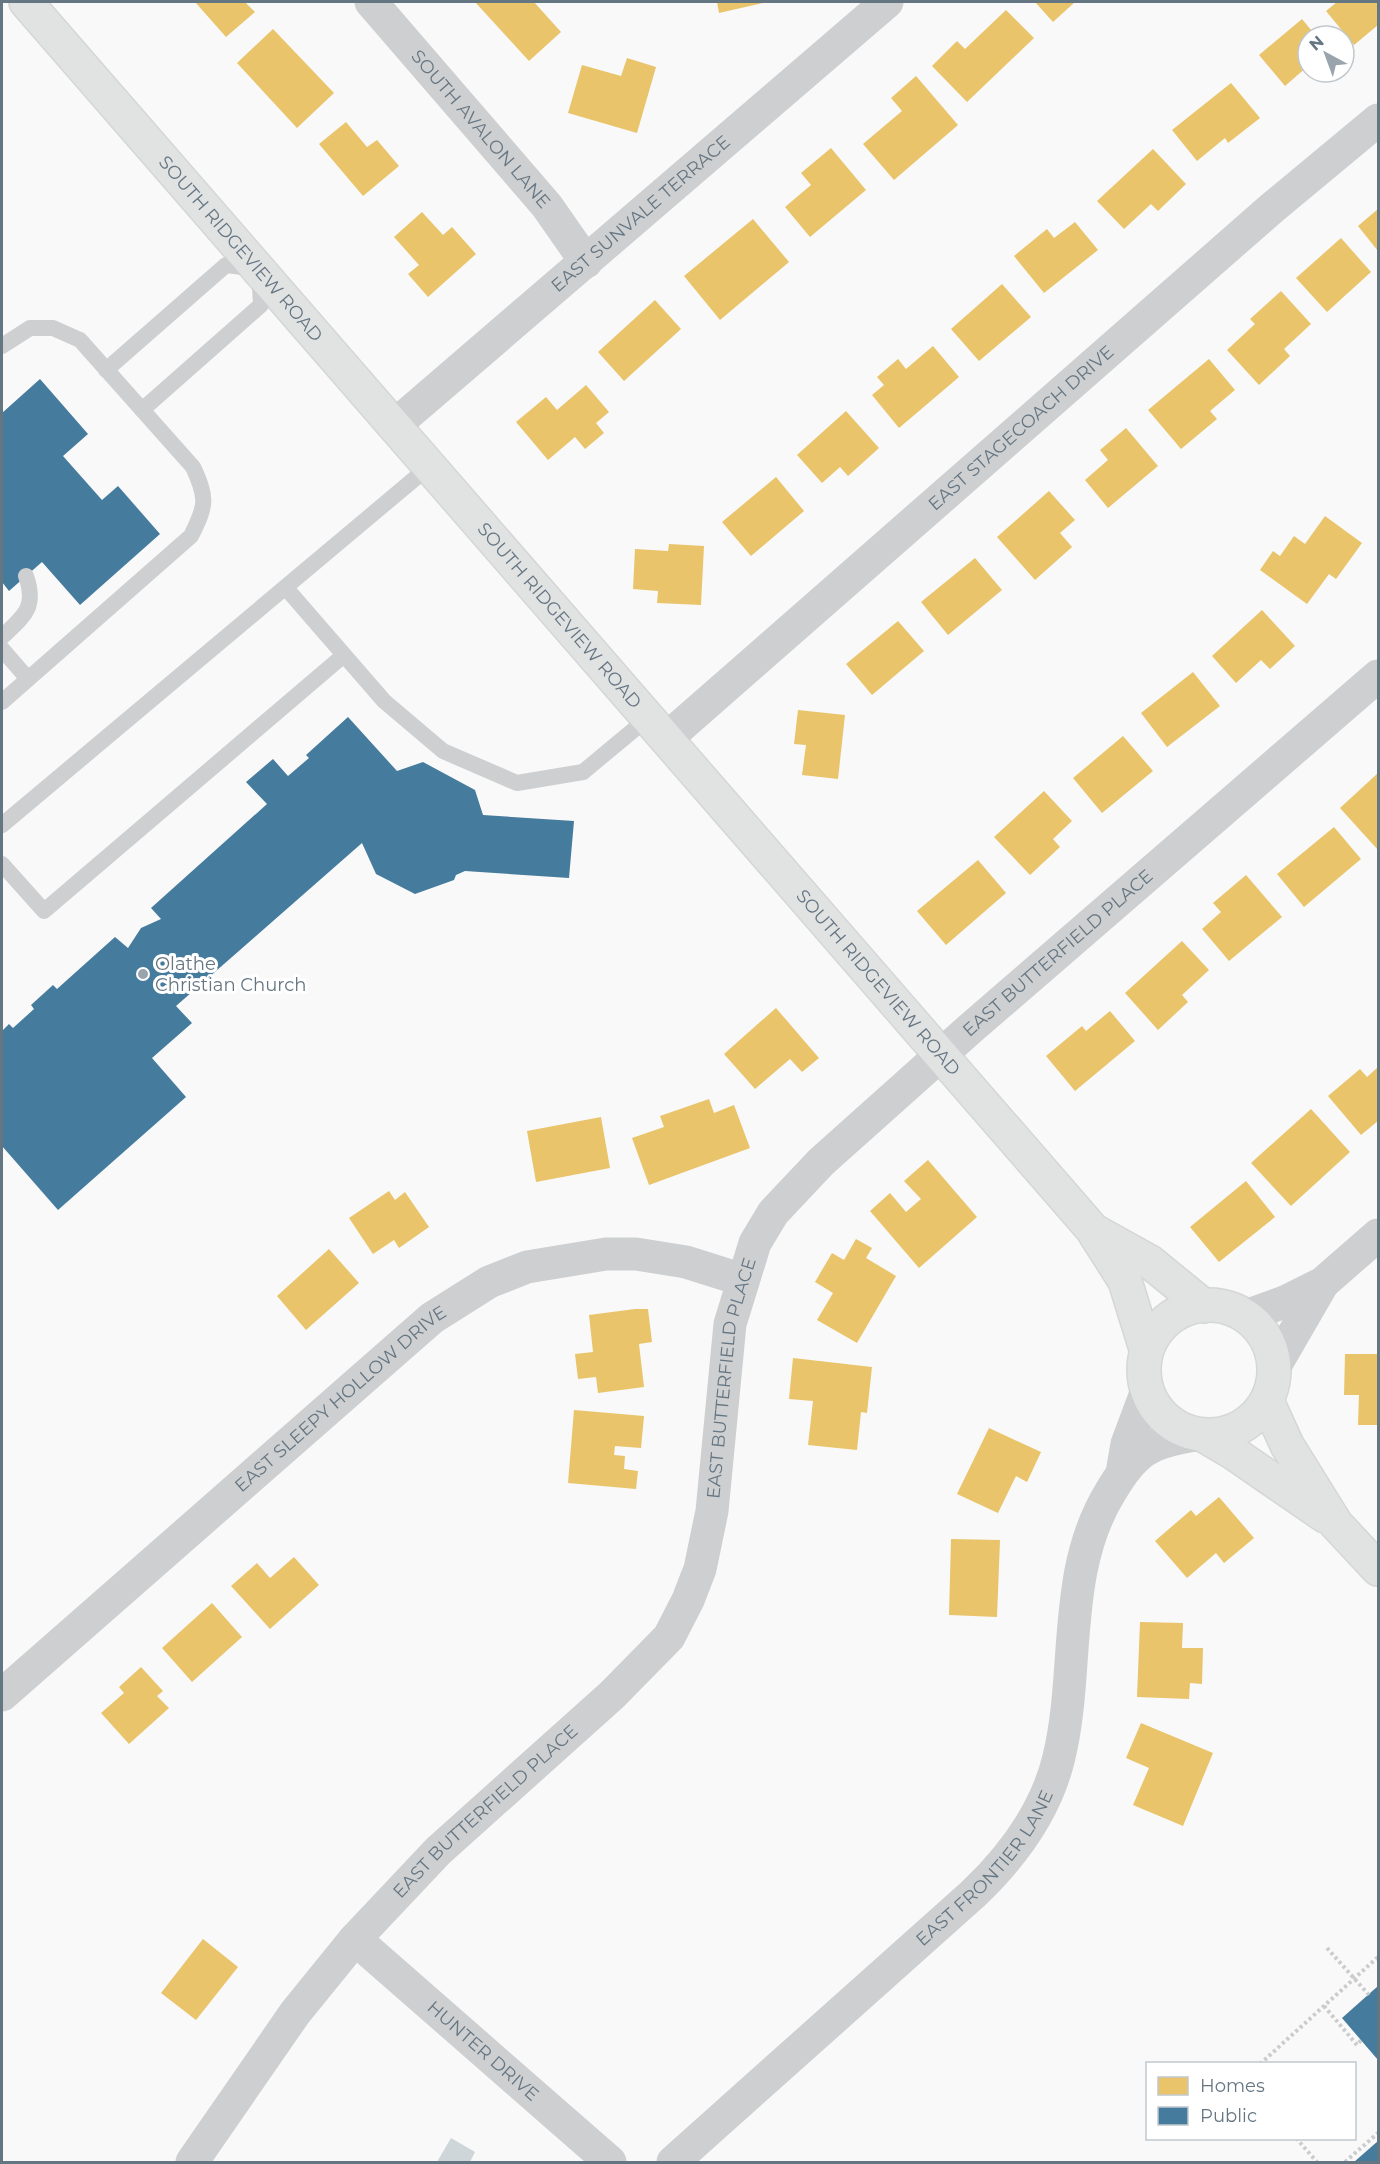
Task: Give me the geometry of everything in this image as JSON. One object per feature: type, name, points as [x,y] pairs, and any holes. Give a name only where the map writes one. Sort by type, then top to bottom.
[{"type":"main road","name":"SOUTH RIDGEVIEW ROAD","points":[[26,2],[431,465],[1092,1229]]},
{"type":"main road","points":[[1092,1229],[1150,1262],[1204,1306]]},
{"type":"main road","points":[[1092,1229],[1125,1281],[1146,1349]]},
{"type":"main road","points":[[1198,1435],[1215,1436],[1236,1430],[1254,1419],[1267,1401],[1274,1381],[1275,1366],[1267,1340],[1254,1323],[1236,1311],[1215,1305],[1193,1306],[1173,1315],[1157,1330],[1146,1349],[1143,1371],[1146,1393],[1157,1412],[1173,1426],[1198,1435],[1232,1452],[1336,1524]]},
{"type":"main road","points":[[1267,1401],[1287,1445],[1336,1524],[1378,1569]]},
{"type":"street","name":"SOUTH AVALON LANE","points":[[370,2],[546,206],[586,262]]},
{"type":"street","name":"EAST SUNVALE TERRACE","points":[[395,425],[887,2]]},
{"type":"street","name":"EAST STAGECOACH DRIVE","points":[[657,728],[1378,120]]},
{"type":"street","name":"EAST BUTTERFIELD PLACE","points":[[192,2163],[295,2013],[355,1939],[438,1851],[612,1695],[669,1637],[688,1600],[700,1569],[712,1511],[730,1324],[755,1243],[774,1213],[821,1162],[941,1055],[1378,676]]},
{"type":"street","points":[[1246,1316],[1287,1301],[1323,1283],[1378,1235]]},
{"type":"street","name":"EAST SLEEPY HOLLOW DRIVE","points":[[2,1695],[432,1318],[489,1282],[527,1267],[606,1254],[636,1254],[686,1262],[744,1280]]},
{"type":"street","points":[[1275,1366],[1323,1283]]},
{"type":"street","points":[[1122,1473],[1127,1444],[1146,1393]]},
{"type":"street","points":[[1122,1473],[1140,1454],[1161,1442],[1198,1435]]},
{"type":"street","name":"EAST FRONTIER LANE","points":[[674,2163],[973,1894],[998,1870],[1030,1827],[1042,1804],[1059,1759],[1066,1719],[1081,1572],[1094,1525],[1122,1473]]},
{"type":"street","name":"HUNTER DRIVE","points":[[355,1939],[610,2163]]},
{"type":"lane","points":[[106,369],[226,265],[259,269],[261,305],[142,410]]},
{"type":"lane","points":[[2,346],[30,328],[53,328],[80,340],[193,468],[203,489],[203,512],[191,536],[2,702]]},
{"type":"lane","points":[[2,825],[431,465]]},
{"type":"lane","points":[[2,637],[22,618],[30,605],[31,592],[26,576]]},
{"type":"lane","points":[[286,588],[384,701],[443,751],[517,783],[583,772],[657,728]]},
{"type":"lane","points":[[2,649],[28,679]]},
{"type":"lane","points":[[2,864],[44,911],[344,655]]},
{"type":"path","points":[[1327,1948],[1369,1995]]},
{"type":"path","points":[[1262,2062],[1378,1957]]},
{"type":"path","points":[[1324,2006],[1357,2044],[1361,2040]]},
{"type":"path","points":[[1345,2163],[1378,2133]]},
{"type":"path","points":[[1297,2140],[1317,2163]]},
{"type":"shaded area","points":[[451,2138],[475,2152],[470,2162],[437,2162]]},
{"type":"building: Homes","points":[[195,2],[245,2],[255,12],[226,37]]},
{"type":"building: Homes","points":[[475,2],[534,2],[561,32],[529,61]]},
{"type":"building: Homes","points":[[717,2],[767,2],[719,13]]},
{"type":"building: Homes","points":[[1035,2],[1075,2],[1053,22]]},
{"type":"building: Homes","points":[[1337,2],[1378,2],[1378,25],[1356,43],[1356,24],[1337,24],[1326,11]]},
{"type":"building: Homes","points":[[1006,10],[1034,38],[967,102],[932,66],[957,41],[965,49]]},
{"type":"building: Homes","points":[[1302,19],[1306,24],[1296,24]]},
{"type":"building: Homes","points":[[1296,24],[1296,76],[1285,86],[1259,55]]},
{"type":"building: Homes","points":[[273,29],[334,93],[297,128],[237,63]]},
{"type":"building: Homes","points":[[627,58],[656,67],[637,133],[568,113],[582,65],[621,76]]},
{"type":"building: Homes","points":[[916,76],[958,125],[894,180],[863,144],[902,111],[891,98]]},
{"type":"building: Homes","points":[[1231,83],[1260,118],[1228,143],[1225,138],[1197,161],[1172,130]]},
{"type":"building: Homes","points":[[346,122],[367,147],[377,140],[399,166],[363,196],[319,144]]},
{"type":"building: Homes","points":[[831,148],[866,190],[810,237],[785,207],[811,185],[801,173]]},
{"type":"building: Homes","points":[[1153,149],[1186,184],[1158,211],[1151,204],[1124,229],[1097,201]]},
{"type":"building: Homes","points":[[1378,209],[1378,251],[1358,226]]},
{"type":"building: Homes","points":[[422,212],[443,235],[452,227],[476,254],[428,297],[408,274],[419,265],[394,237]]},
{"type":"building: Homes","points":[[753,219],[789,262],[720,320],[684,276]]},
{"type":"building: Homes","points":[[1075,222],[1098,250],[1044,293],[1014,256],[1047,229],[1054,238]]},
{"type":"building: Homes","points":[[1341,238],[1371,272],[1327,312],[1296,278]]},
{"type":"building: Homes","points":[[1002,284],[1031,317],[979,361],[951,329]]},
{"type":"building: Homes","points":[[1281,291],[1311,324],[1284,349],[1290,356],[1259,385],[1227,350],[1255,324],[1250,319]]},
{"type":"building: Homes","points":[[655,300],[681,329],[624,381],[598,352]]},
{"type":"building: Homes","points":[[933,346],[959,377],[899,428],[872,395],[884,385],[877,377],[898,359],[906,369]]},
{"type":"building: Homes","points":[[1209,359],[1235,390],[1210,411],[1217,419],[1181,449],[1148,410]]},
{"type":"building: Homes","points":[[586,385],[609,412],[596,423],[604,433],[585,449],[575,437],[548,460],[516,422],[546,397],[557,410]]},
{"type":"building: Homes","points":[[846,411],[879,448],[848,476],[840,467],[822,483],[797,455]]},
{"type":"building: Homes","points":[[1126,428],[1158,466],[1108,508],[1085,480],[1108,460],[1100,450]]},
{"type":"building: Homes","points":[[776,477],[804,511],[751,556],[722,522]]},
{"type":"building: Homes","points":[[1049,491],[1075,520],[1060,533],[1072,547],[1035,580],[997,537]]},
{"type":"building: Homes","points":[[1325,516],[1362,543],[1336,579],[1329,574],[1307,604],[1260,570],[1273,551],[1280,556],[1294,536],[1305,544]]},
{"type":"building: Homes","points":[[669,544],[704,546],[701,605],[657,603],[658,591],[633,589],[635,549],[668,551]]},
{"type":"building: Homes","points":[[975,558],[1002,590],[948,635],[921,602]]},
{"type":"building: Homes","points":[[1262,610],[1295,646],[1270,669],[1261,660],[1236,683],[1212,656]]},
{"type":"building: Homes","points":[[898,621],[924,651],[872,695],[846,664]]},
{"type":"building: Homes","points":[[1193,672],[1220,706],[1167,747],[1141,713]]},
{"type":"building: Homes","points":[[798,710],[845,715],[838,779],[802,775],[806,745],[794,744]]},
{"type":"building: Homes","points":[[1123,736],[1153,771],[1102,813],[1073,778]]},
{"type":"building: Homes","points":[[1378,773],[1378,850],[1340,808]]},
{"type":"building: Homes","points":[[1044,791],[1072,821],[1053,839],[1060,847],[1030,875],[994,837]]},
{"type":"building: Homes","points":[[1334,827],[1361,859],[1304,907],[1277,874]]},
{"type":"building: Homes","points":[[978,860],[1006,893],[946,945],[917,911]]},
{"type":"building: Homes","points":[[1246,875],[1282,917],[1229,961],[1202,929],[1221,912],[1213,903]]},
{"type":"building: Homes","points":[[1182,941],[1209,970],[1182,995],[1188,1002],[1158,1030],[1125,993]]},
{"type":"building: Homes","points":[[776,1008],[819,1058],[802,1072],[790,1059],[755,1089],[724,1054]]},
{"type":"building: Homes","points":[[1110,1011],[1135,1041],[1075,1091],[1046,1056],[1082,1026],[1086,1031]]},
{"type":"building: Homes","points":[[1378,1067],[1378,1121],[1361,1135],[1328,1096],[1360,1069],[1367,1077]]},
{"type":"building: Homes","points":[[709,1099],[714,1113],[734,1105],[750,1148],[649,1185],[632,1138],[664,1127],[660,1116]]},
{"type":"building: Homes","points":[[1311,1109],[1350,1152],[1291,1206],[1251,1163]]},
{"type":"building: Homes","points":[[601,1117],[610,1168],[536,1182],[527,1131]]},
{"type":"building: Homes","points":[[928,1160],[977,1217],[919,1268],[870,1211],[890,1193],[906,1212],[921,1199],[904,1181]]},
{"type":"building: Homes","points":[[1246,1181],[1275,1217],[1219,1262],[1190,1227]]},
{"type":"building: Homes","points":[[389,1191],[395,1200],[405,1192],[429,1227],[399,1248],[394,1240],[373,1254],[349,1218]]},
{"type":"building: Homes","points":[[856,1239],[872,1248],[866,1258],[896,1276],[857,1343],[817,1320],[833,1293],[815,1282],[832,1253],[844,1260]]},
{"type":"building: Homes","points":[[329,1249],[359,1283],[306,1330],[277,1296]]},
{"type":"building: Homes","points":[[648,1309],[652,1342],[639,1344],[644,1387],[598,1393],[596,1377],[578,1379],[575,1354],[593,1352],[589,1315]]},
{"type":"building: Homes","points":[[1345,1354],[1378,1354],[1378,1425],[1358,1425],[1359,1395],[1344,1395]]},
{"type":"building: Homes","points":[[793,1358],[872,1367],[867,1413],[861,1412],[857,1450],[808,1445],[813,1401],[789,1399]]},
{"type":"building: Homes","points":[[574,1410],[644,1416],[641,1448],[615,1446],[614,1455],[625,1456],[624,1469],[638,1471],[636,1489],[568,1483]]},
{"type":"building: Homes","points":[[989,1428],[1041,1452],[1027,1482],[1016,1476],[998,1513],[957,1494]]},
{"type":"building: Homes","points":[[1219,1497],[1254,1538],[1224,1563],[1216,1553],[1187,1578],[1155,1541],[1191,1510],[1196,1516]]},
{"type":"building: Homes","points":[[951,1539],[1000,1540],[997,1617],[949,1615]]},
{"type":"building: Homes","points":[[294,1557],[319,1585],[270,1629],[231,1586],[257,1563],[270,1578]]},
{"type":"building: Homes","points":[[212,1603],[242,1637],[192,1682],[162,1648]]},
{"type":"building: Homes","points":[[1140,1622],[1183,1623],[1182,1648],[1203,1648],[1202,1684],[1190,1683],[1189,1699],[1137,1697]]},
{"type":"building: Homes","points":[[141,1667],[163,1691],[157,1696],[169,1708],[129,1744],[101,1713],[124,1693],[119,1687]]},
{"type":"building: Homes","points":[[1141,1723],[1213,1753],[1183,1826],[1133,1805],[1149,1768],[1126,1758]]},
{"type":"building: Homes","points":[[203,1939],[238,1967],[196,2020],[161,1993]]},
{"type":"building: Public","points":[[40,379],[88,434],[63,456],[102,500],[118,486],[160,534],[80,605],[42,562],[9,591],[2,582],[2,413]]},
{"type":"building: Public","name":"Olathe Christian Church","points":[[348,717],[397,771],[423,762],[475,790],[483,815],[574,821],[569,878],[465,871],[456,875],[454,880],[415,894],[376,874],[362,843],[176,1006],[192,1023],[152,1058],[186,1097],[58,1210],[2,1146],[2,1031],[9,1024],[13,1028],[34,1009],[31,1005],[53,985],[57,989],[115,937],[128,948],[141,928],[161,919],[151,908],[267,804],[246,782],[273,759],[288,776],[309,758],[306,755]]},
{"type":"building: Public","points":[[1378,1986],[1378,2060],[1342,2018]]},
{"type":"building: Public","points":[[1378,2141],[1378,2162],[1354,2162]]},
{"type":"place","name":"Olathe Christian Church","points":[[143,974]]}]
